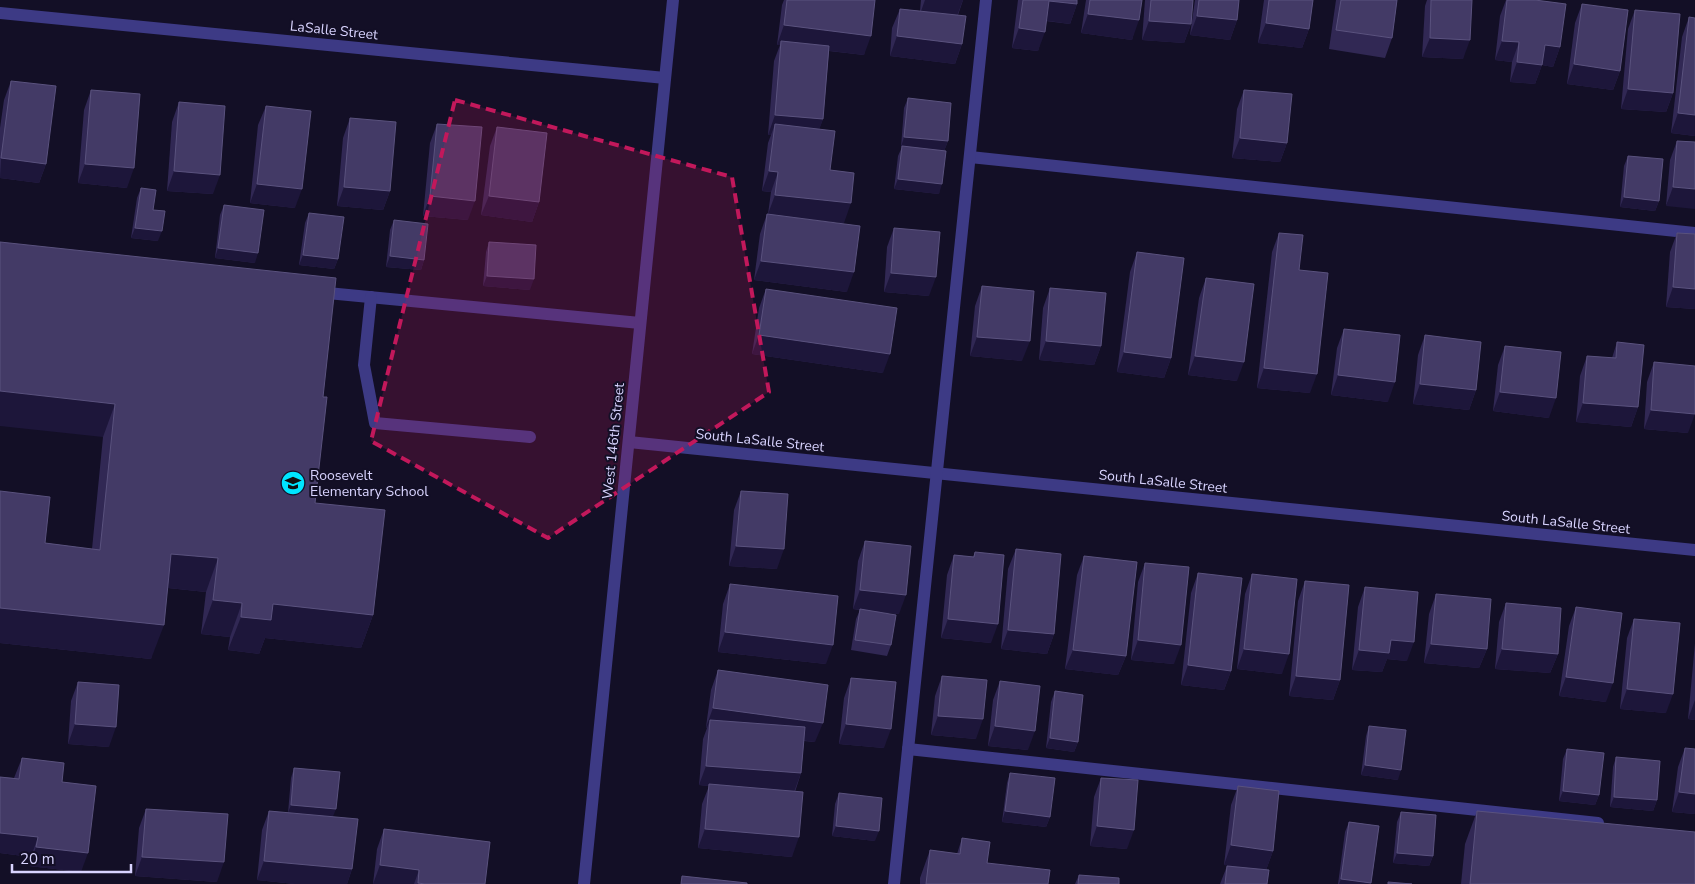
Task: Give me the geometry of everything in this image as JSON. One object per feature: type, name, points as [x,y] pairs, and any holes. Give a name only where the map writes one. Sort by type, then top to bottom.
[{"type":"street","name":"West 146th Street","points":[[584,884],[673,0]]},
{"type":"street","points":[[894,884],[986,0]]},
{"type":"street","name":"LaSalle Street","points":[[0,13],[665,78]]},
{"type":"street","points":[[970,158],[1695,233]]},
{"type":"street","points":[[309,291],[640,322]]},
{"type":"street","points":[[371,297],[364,365],[375,423],[530,437]]},
{"type":"street","name":"South LaSalle Street","points":[[628,442],[1695,550]]},
{"type":"street","points":[[908,749],[1606,824]]},
{"type":"highlighted area","points":[[455,100],[732,177],[769,392],[548,538],[371,441]]},
{"type":"building","points":[[787,0],[875,0],[871,36],[784,25]]},
{"type":"building","points":[[1023,0],[1077,0],[1077,4],[1049,1],[1045,32],[1019,28]]},
{"type":"building","points":[[1090,0],[1142,0],[1139,20],[1088,14]]},
{"type":"building","points":[[1151,0],[1193,0],[1191,24],[1149,21]]},
{"type":"building","points":[[1199,0],[1239,0],[1237,20],[1197,16]]},
{"type":"building","points":[[1269,0],[1313,0],[1309,29],[1266,23]]},
{"type":"building","points":[[1341,0],[1397,0],[1392,38],[1336,30]]},
{"type":"building","points":[[1431,0],[1472,0],[1470,40],[1430,38]]},
{"type":"building","points":[[1507,0],[1535,0],[1566,4],[1560,47],[1545,45],[1542,65],[1517,62],[1519,42],[1502,41]]},
{"type":"building","points":[[1582,4],[1628,10],[1620,71],[1574,64]]},
{"type":"building","points":[[900,9],[966,16],[962,44],[897,36]]},
{"type":"building","points":[[1635,10],[1680,14],[1673,93],[1628,89]]},
{"type":"building","points":[[1689,17],[1695,18],[1695,115],[1678,113]]},
{"type":"building","points":[[781,41],[829,46],[823,119],[775,115]]},
{"type":"building","points":[[11,81],[56,86],[46,164],[1,158]]},
{"type":"building","points":[[91,90],[140,94],[134,168],[85,164]]},
{"type":"building","points":[[1244,90],[1292,94],[1287,143],[1240,138]]},
{"type":"building","points":[[908,98],[951,103],[948,141],[904,137]]},
{"type":"building","points":[[179,102],[225,106],[220,175],[174,171]]},
{"type":"building","points":[[266,106],[311,111],[302,189],[257,184]]},
{"type":"building","points":[[350,118],[396,122],[390,191],[344,187]]},
{"type":"building","points":[[437,124],[482,127],[475,201],[430,196]]},
{"type":"building","points":[[775,124],[835,131],[830,170],[854,173],[851,203],[775,195],[778,172],[769,171]]},
{"type":"building","points":[[497,127],[547,133],[539,202],[489,196]]},
{"type":"building","points":[[1677,141],[1695,142],[1695,189],[1673,187]]},
{"type":"building","points":[[902,146],[946,151],[942,184],[898,179]]},
{"type":"building","points":[[1628,156],[1663,159],[1659,201],[1624,197]]},
{"type":"building","points":[[141,188],[156,190],[153,210],[165,211],[162,231],[135,228]]},
{"type":"building","points":[[224,205],[264,210],[258,253],[218,248]]},
{"type":"building","points":[[309,213],[344,217],[338,259],[303,255]]},
{"type":"building","points":[[767,214],[860,226],[854,272],[761,261]]},
{"type":"building","points":[[394,220],[428,224],[424,260],[390,256]]},
{"type":"building","points":[[894,228],[940,232],[936,277],[891,273]]},
{"type":"building","points":[[1279,233],[1303,235],[1299,270],[1328,273],[1317,374],[1264,368]]},
{"type":"building","points":[[1677,233],[1695,234],[1695,289],[1673,287]]},
{"type":"building","points":[[0,242],[336,278],[323,397],[327,397],[315,503],[385,510],[373,615],[273,604],[271,620],[241,617],[242,603],[213,600],[218,558],[171,554],[164,625],[0,608],[0,491],[50,497],[45,543],[100,550],[115,404],[0,391]]},
{"type":"building","points":[[489,242],[536,245],[534,279],[487,276]]},
{"type":"building","points":[[1137,252],[1184,258],[1171,358],[1124,352]]},
{"type":"building","points":[[1206,278],[1254,284],[1244,362],[1195,356]]},
{"type":"building","points":[[982,286],[1034,291],[1030,341],[977,337]]},
{"type":"building","points":[[1050,288],[1106,293],[1101,346],[1046,341]]},
{"type":"building","points":[[766,289],[897,308],[890,354],[759,335]]},
{"type":"building","points":[[1344,329],[1400,335],[1395,382],[1338,375]]},
{"type":"building","points":[[1425,335],[1481,342],[1476,390],[1420,384]]},
{"type":"building","points":[[1617,342],[1644,345],[1638,407],[1583,403],[1587,356],[1616,358]]},
{"type":"building","points":[[1505,346],[1561,352],[1556,398],[1500,392]]},
{"type":"building","points":[[1654,362],[1695,366],[1695,414],[1651,410]]},
{"type":"building","points":[[741,491],[788,494],[784,549],[736,546]]},
{"type":"building","points":[[865,541],[911,546],[906,595],[860,590]]},
{"type":"building","points":[[1016,549],[1061,554],[1054,634],[1008,630]]},
{"type":"building","points":[[975,552],[1004,555],[998,624],[948,619],[954,555],[974,557]]},
{"type":"building","points":[[1084,556],[1137,562],[1126,656],[1073,650]]},
{"type":"building","points":[[1145,563],[1189,567],[1181,645],[1138,640]]},
{"type":"building","points":[[1198,573],[1242,578],[1231,671],[1188,665]]},
{"type":"building","points":[[1252,574],[1297,579],[1289,654],[1244,649]]},
{"type":"building","points":[[1305,581],[1349,585],[1340,680],[1296,676]]},
{"type":"building","points":[[730,584],[838,596],[833,645],[725,632]]},
{"type":"building","points":[[1365,587],[1418,592],[1414,642],[1391,640],[1389,653],[1359,650]]},
{"type":"building","points":[[1436,594],[1491,599],[1487,649],[1431,644]]},
{"type":"building","points":[[1506,603],[1561,608],[1558,654],[1502,649]]},
{"type":"building","points":[[1576,607],[1622,613],[1613,683],[1566,677]]},
{"type":"building","points":[[860,609],[896,615],[891,645],[855,640]]},
{"type":"building","points":[[1634,619],[1680,623],[1673,694],[1627,689]]},
{"type":"building","points":[[718,670],[828,685],[823,723],[713,708]]},
{"type":"building","points":[[942,676],[987,680],[983,719],[938,716]]},
{"type":"building","points":[[851,678],[896,682],[891,729],[846,724]]},
{"type":"building","points":[[1000,681],[1040,686],[1035,731],[995,726]]},
{"type":"building","points":[[78,682],[119,685],[116,727],[75,724]]},
{"type":"building","points":[[1055,691],[1083,695],[1078,742],[1050,738]]},
{"type":"building","points":[[710,720],[805,727],[801,773],[706,766]]},
{"type":"building","points":[[1369,726],[1406,730],[1401,770],[1365,765]]},
{"type":"building","points":[[1685,748],[1695,749],[1695,794],[1679,792]]},
{"type":"building","points":[[1567,749],[1604,753],[1599,795],[1563,791]]},
{"type":"building","points":[[1616,757],[1660,761],[1657,800],[1614,797]]},
{"type":"building","points":[[22,758],[64,763],[62,782],[96,786],[88,853],[36,847],[38,837],[0,833],[0,777],[19,779]]},
{"type":"building","points":[[294,768],[340,772],[336,809],[291,805]]},
{"type":"building","points":[[1010,773],[1055,778],[1050,817],[1005,811]]},
{"type":"building","points":[[1101,778],[1138,780],[1134,830],[1097,826]]},
{"type":"building","points":[[709,784],[803,792],[799,837],[705,829]]},
{"type":"building","points":[[1238,786],[1279,791],[1273,851],[1231,845]]},
{"type":"building","points":[[839,793],[882,798],[879,831],[836,826]]},
{"type":"building","points":[[146,809],[228,814],[224,862],[142,857]]},
{"type":"building","points":[[269,811],[358,819],[352,869],[264,861]]},
{"type":"building","points":[[1477,811],[1695,832],[1695,884],[1470,884]]},
{"type":"building","points":[[1401,812],[1436,815],[1433,856],[1397,853]]},
{"type":"building","points":[[1349,822],[1379,826],[1371,883],[1341,879]]},
{"type":"building","points":[[384,829],[490,842],[485,884],[418,883],[419,870],[380,865]]},
{"type":"building","points":[[962,838],[990,842],[987,863],[1050,870],[1048,884],[926,884],[930,850],[960,854]]},
{"type":"building","points":[[1227,866],[1269,870],[1267,884],[1225,884]]},
{"type":"building","points":[[1079,875],[1119,878],[1119,884],[1078,884]]},
{"type":"building","points":[[682,876],[747,883],[747,884],[681,884]]},
{"type":"building","points":[[1388,882],[1412,884],[1388,884]]},
{"type":"place","name":"Roosevelt Elementary School","points":[[293,483]]}]
